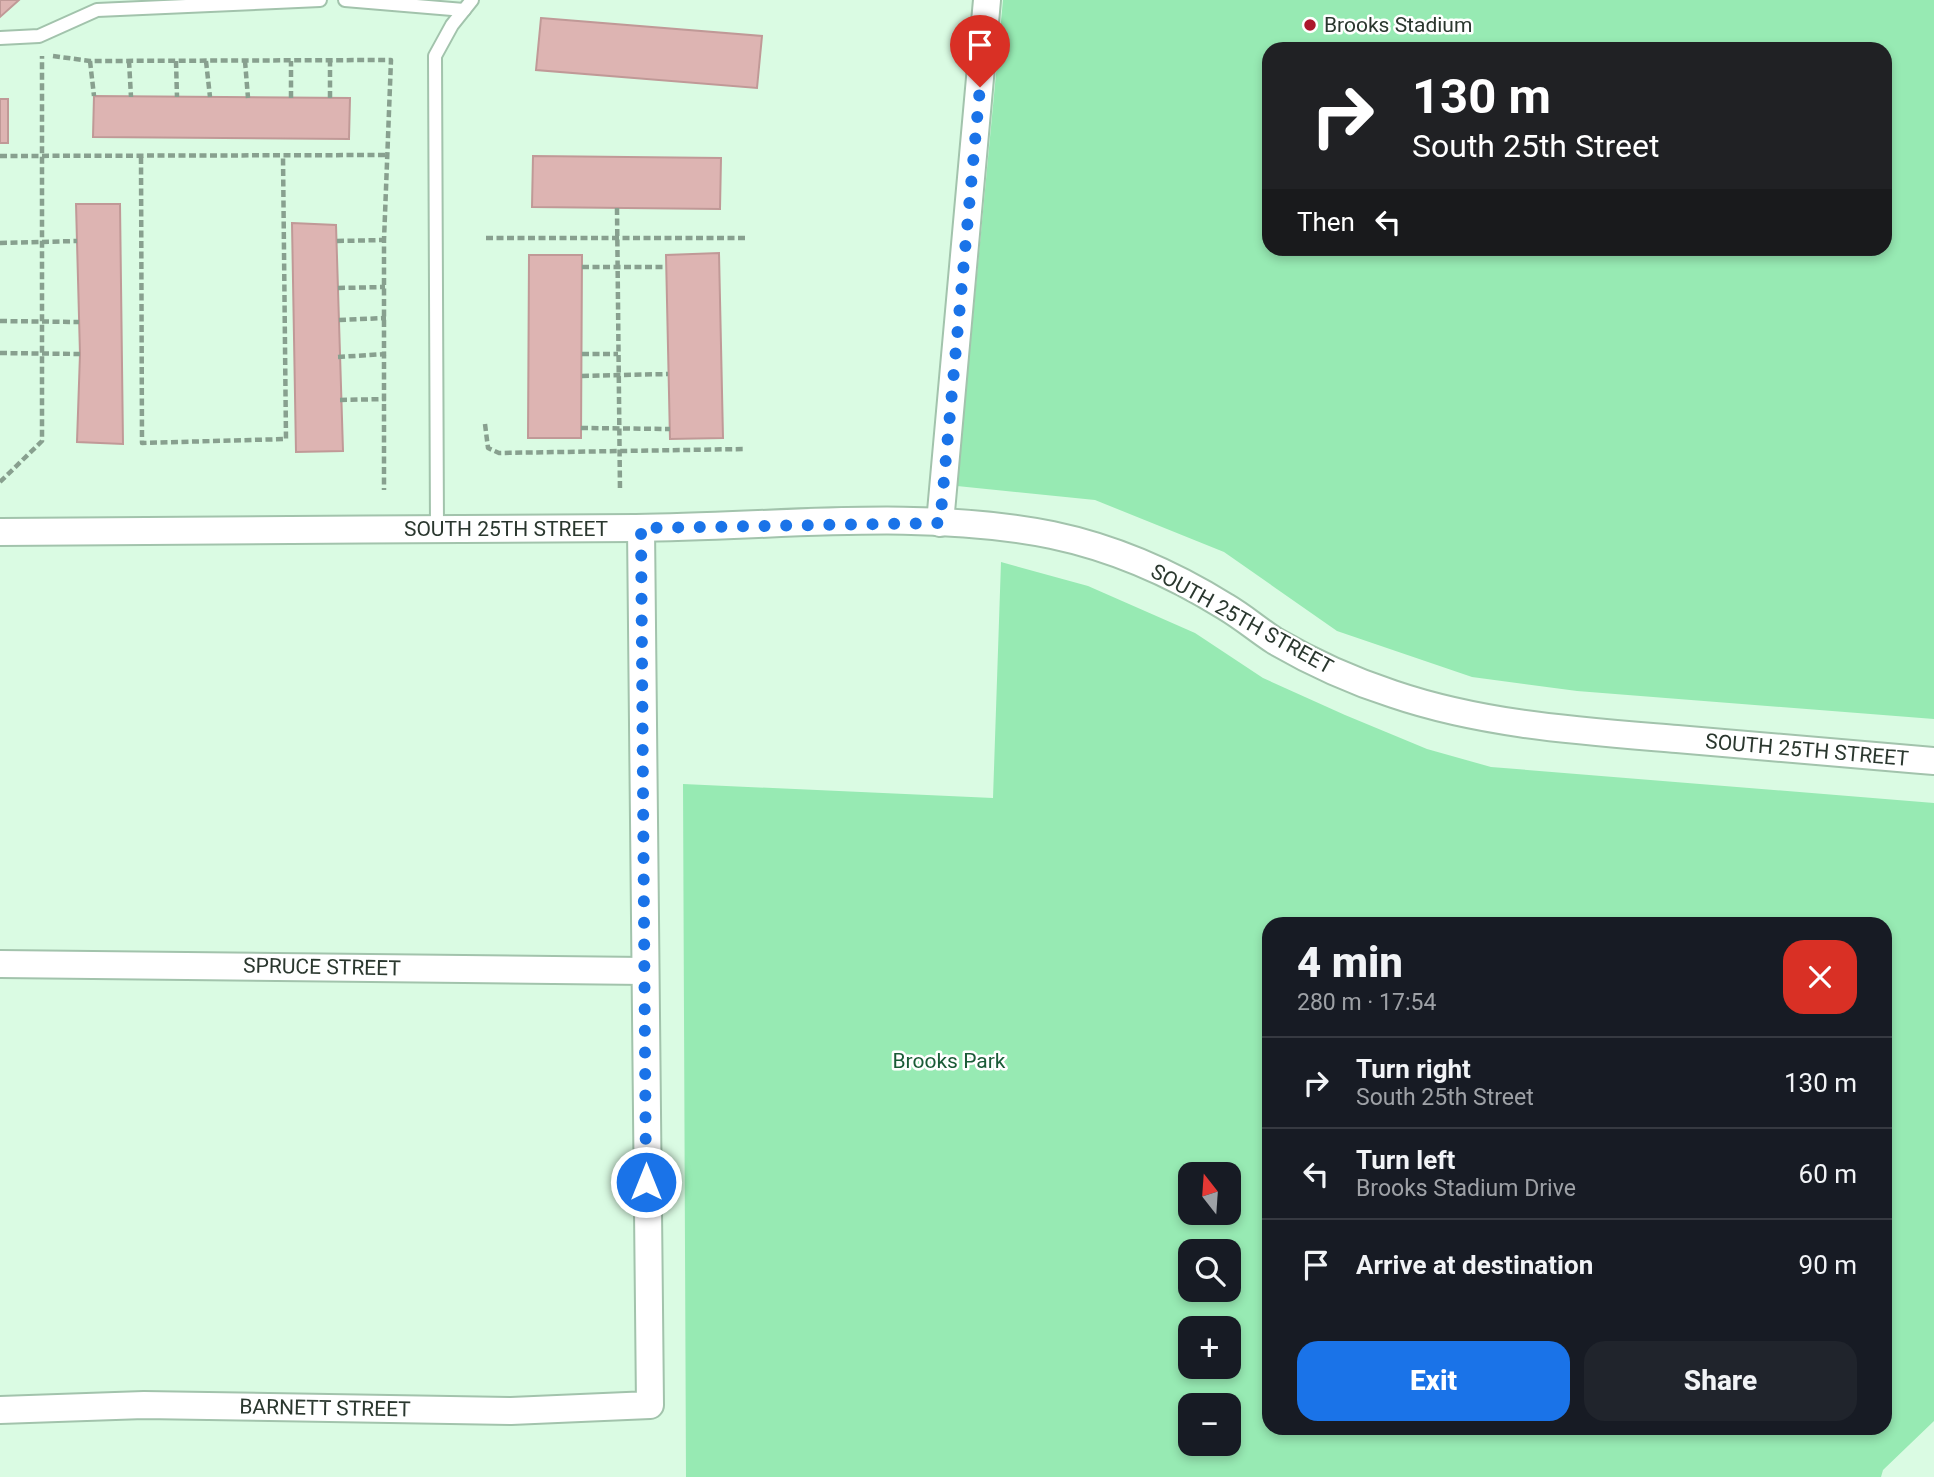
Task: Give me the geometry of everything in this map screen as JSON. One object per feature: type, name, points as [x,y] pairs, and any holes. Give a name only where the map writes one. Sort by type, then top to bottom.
[{"type":"street","points":[[940,523],[987,0]]},
{"type":"street","name":"SOUTH 25TH STREET","points":[[0,533],[940,523],[1009,528],[1055,536],[1113,551],[1192,588],[1277,641],[1333,670],[1390,694],[1450,710],[1509,722],[1577,730],[1770,749],[1934,761]]},
{"type":"street","points":[[641,528],[645,971]]},
{"type":"street","name":"SPRUCE STREET","points":[[0,964],[645,971]]},
{"type":"street","name":"BARNETT STREET","points":[[0,1410],[144,1405],[511,1411],[650,1405],[645,971]]},
{"type":"lane","points":[[0,38],[39,36],[97,10],[320,0]]},
{"type":"lane","points":[[345,0],[468,5]]},
{"type":"lane","points":[[437,529],[435,55],[452,24],[468,5]]},
{"type":"path","points":[[28,55],[90,61],[391,60],[384,240],[384,490]]},
{"type":"path","points":[[0,482],[42,442],[41,55]]},
{"type":"path","points":[[90,61],[94,96]]},
{"type":"path","points":[[130,61],[131,97]]},
{"type":"path","points":[[176,61],[177,97]]},
{"type":"path","points":[[206,61],[210,97]]},
{"type":"path","points":[[245,61],[248,98]]},
{"type":"path","points":[[291,61],[291,98]]},
{"type":"path","points":[[330,61],[330,98]]},
{"type":"path","points":[[0,156],[141,158],[387,155]]},
{"type":"path","points":[[141,158],[142,443],[286,439],[283,156]]},
{"type":"path","points":[[617,208],[620,491]]},
{"type":"path","points":[[486,238],[748,238]]},
{"type":"path","points":[[337,241],[384,240]]},
{"type":"path","points":[[0,243],[77,241]]},
{"type":"path","points":[[582,267],[666,267]]},
{"type":"path","points":[[338,288],[385,287]]},
{"type":"path","points":[[339,320],[386,318]]},
{"type":"path","points":[[0,321],[79,322]]},
{"type":"path","points":[[0,353],[80,354]]},
{"type":"path","points":[[338,357],[386,354]]},
{"type":"path","points":[[582,354],[618,354]]},
{"type":"path","points":[[582,376],[668,374]]},
{"type":"path","points":[[340,400],[386,399]]},
{"type":"path","points":[[485,424],[488,448],[499,453],[744,449]]},
{"type":"path","points":[[581,428],[670,429]]},
{"type":"green space","points":[[1003,0],[1934,0],[1934,719],[1577,691],[1472,677],[1337,631],[1224,552],[1095,500],[957,486]]},
{"type":"green space","name":"Brooks Park","points":[[1001,562],[1088,586],[1195,633],[1263,678],[1345,715],[1427,749],[1491,767],[1934,803],[1934,1421],[1883,1470],[1881,1477],[686,1477],[683,784],[993,798]]},
{"type":"building","points":[[0,0],[19,0],[0,17]]},
{"type":"building","points":[[541,18],[762,36],[757,88],[536,70]]},
{"type":"building","points":[[94,96],[350,98],[349,139],[93,137]]},
{"type":"building","points":[[0,99],[8,99],[8,143],[0,143]]},
{"type":"building","points":[[533,156],[721,158],[720,209],[532,207]]},
{"type":"building","points":[[76,204],[120,204],[123,444],[77,442],[80,354]]},
{"type":"building","points":[[292,223],[336,225],[343,451],[296,452]]},
{"type":"building","points":[[719,253],[723,438],[670,439],[666,255]]},
{"type":"building","points":[[529,255],[582,255],[581,438],[528,438]]},
{"type":"place","name":"Brooks Stadium","points":[[1310,25]]},
{"type":"route","points":[[646,1182],[641,528],[940,523],[980,87]]}]
